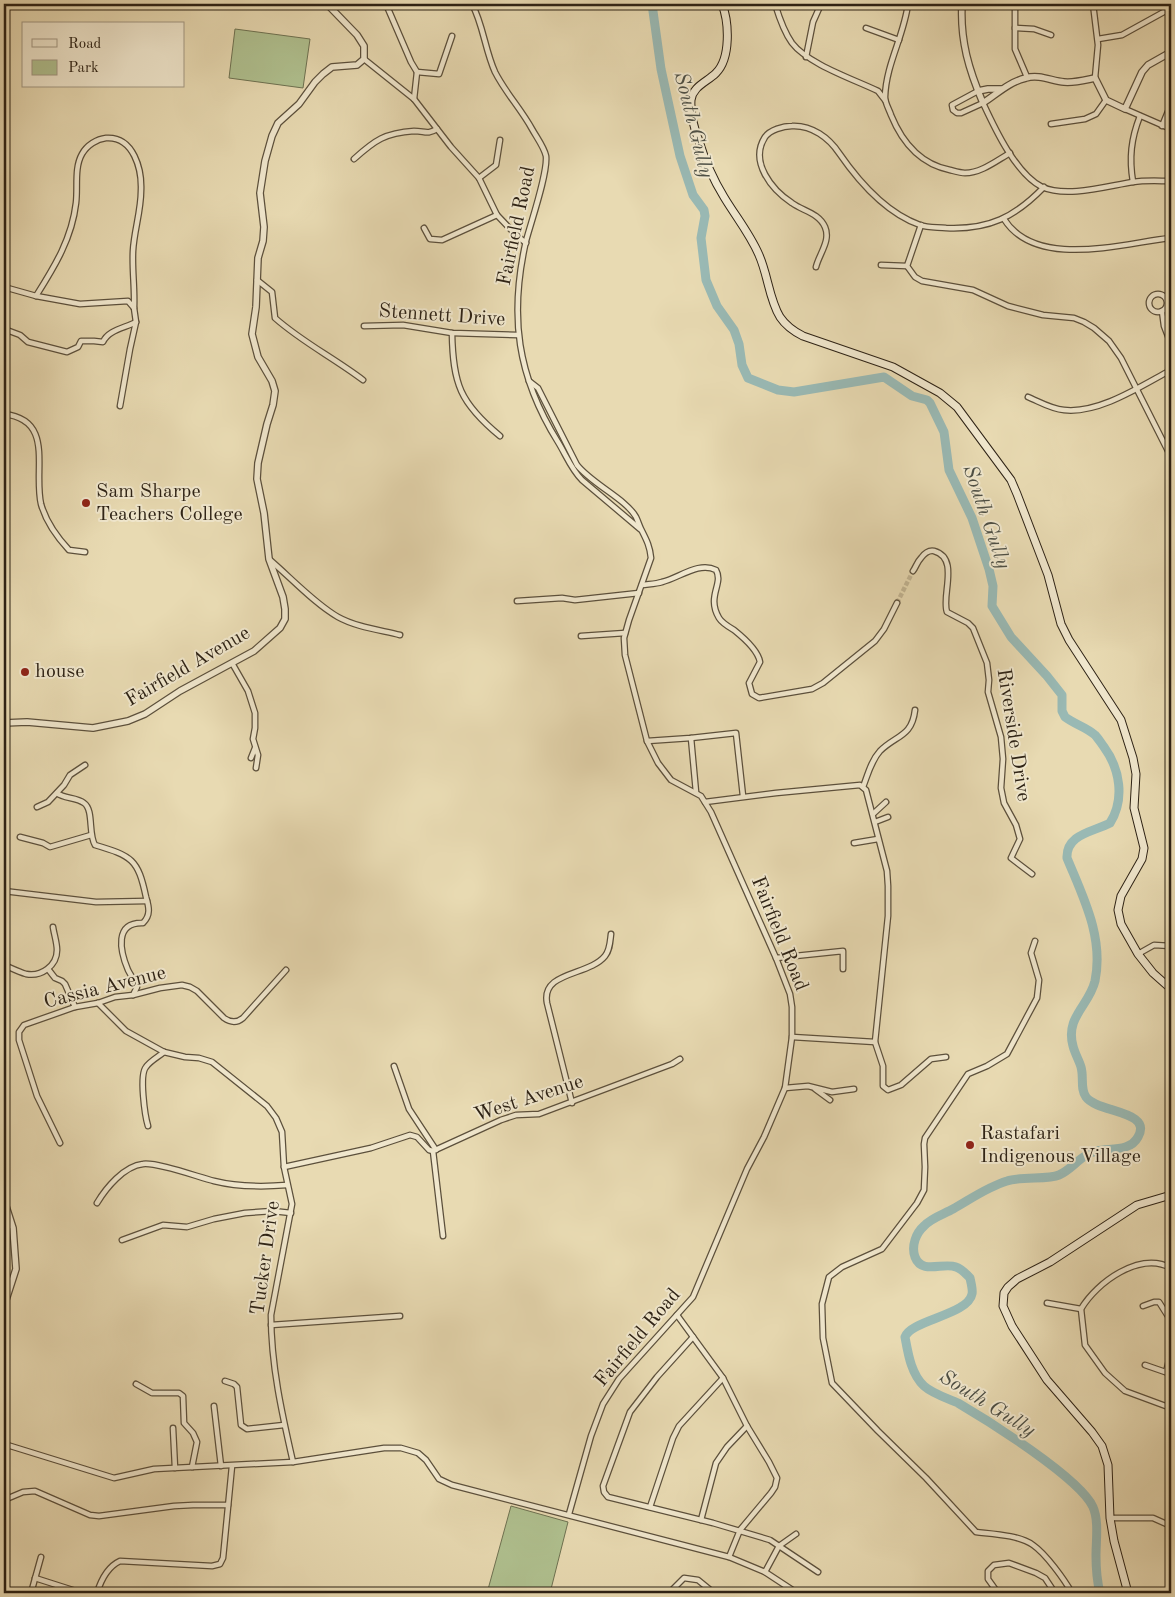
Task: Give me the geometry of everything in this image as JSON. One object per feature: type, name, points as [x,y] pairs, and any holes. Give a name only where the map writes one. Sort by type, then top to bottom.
[{"type":"main road","points":[[722,4],[728,33],[725,59],[716,73],[698,87],[691,100],[695,130],[713,178],[749,234],[764,268],[779,316],[789,329],[803,336],[893,367],[940,392],[957,408],[1011,480],[1048,574],[1061,624],[1069,640],[1121,720],[1133,758],[1136,774],[1134,808],[1144,848],[1142,859],[1121,896],[1118,910],[1121,924],[1138,954],[1152,973],[1171,989]]},
{"type":"main road","points":[[1128,1593],[1114,1541],[1110,1518],[1108,1465],[1102,1446],[1047,1380],[1012,1326],[1003,1306],[1004,1293],[1018,1278],[1050,1262],[1137,1205],[1171,1195]]},
{"type":"street","points":[[327,4],[357,35],[364,46],[364,59],[414,99],[479,178],[497,215],[516,235],[526,242]]},
{"type":"street","points":[[386,4],[417,72],[414,99]]},
{"type":"street","name":"Fairfield Road","points":[[472,4],[502,85],[526,118],[543,147],[546,156],[542,183],[526,242],[518,297],[518,335],[529,381],[538,388],[577,464],[586,475],[636,516],[650,548],[651,558],[624,638],[625,655],[647,741],[666,775],[677,784],[696,792],[705,802],[776,958],[790,994],[792,1007],[792,1037],[785,1088],[764,1137],[747,1169],[693,1297],[619,1379],[603,1404],[591,1436],[569,1514]]},
{"type":"street","points":[[775,4],[792,43],[806,57],[878,90],[885,100],[897,130],[908,145],[937,168],[964,173],[978,171],[1010,154]]},
{"type":"street","points":[[806,57],[813,22],[820,4]]},
{"type":"street","points":[[885,100],[887,75],[899,40],[908,4]]},
{"type":"street","points":[[962,4],[965,52],[978,91],[1010,154],[1025,174],[1044,188],[1072,191],[1133,182],[1171,181]]},
{"type":"street","points":[[1015,4],[1015,49],[1027,77]]},
{"type":"street","points":[[1093,4],[1098,39],[1095,78],[1106,100],[1171,129]]},
{"type":"street","points":[[1098,39],[1122,35],[1171,8]]},
{"type":"street","points":[[866,28],[899,40]]},
{"type":"street","points":[[1015,28],[1034,29],[1051,35]]},
{"type":"street","points":[[417,72],[439,74],[452,36]]},
{"type":"street","points":[[1125,109],[1142,72],[1148,65],[1171,52]]},
{"type":"street","name":"Fairfield Avenue","points":[[4,723],[27,722],[93,728],[128,721],[145,714],[180,691],[260,646],[280,628],[285,619],[286,609],[283,597],[269,559],[264,513],[256,479],[275,391],[272,381],[258,357],[252,334],[256,307],[258,258],[263,241],[264,227],[260,193],[265,161],[278,123],[299,104],[315,82],[332,67],[358,65],[364,59]]},
{"type":"street","points":[[1001,89],[988,88],[978,91],[956,102],[952,105],[952,108],[955,112],[960,113],[983,104],[1001,89],[1027,77],[1042,77],[1062,82],[1095,78]]},
{"type":"street","points":[[1051,124],[1084,119],[1096,114],[1106,100]]},
{"type":"street","points":[[1162,126],[1171,104]]},
{"type":"street","points":[[1133,182],[1130,166],[1130,148],[1140,116]]},
{"type":"street","points":[[816,267],[826,243],[825,227],[814,214],[793,204],[773,187],[764,174],[760,159],[760,148],[766,135],[780,128],[802,127],[823,136],[836,149],[860,182],[875,197],[921,225],[957,228],[992,223],[1004,219],[1031,200],[1044,188]]},
{"type":"street","points":[[354,159],[380,139],[394,133],[418,131],[429,133],[437,129]]},
{"type":"street","points":[[36,296],[59,260],[68,236],[76,204],[78,169],[82,154],[90,144],[99,139],[118,139],[131,149],[136,160],[142,190],[132,253],[136,322],[120,406]]},
{"type":"street","points":[[479,178],[496,165],[500,140]]},
{"type":"street","points":[[424,228],[430,239],[442,240],[497,215]]},
{"type":"street","points":[[1004,219],[1009,227],[1021,236],[1052,248],[1071,250],[1105,248],[1171,238]]},
{"type":"street","points":[[907,266],[921,225]]},
{"type":"street","points":[[880,265],[907,266]]},
{"type":"street","points":[[907,266],[915,277],[922,281],[973,290],[1008,306],[1031,313],[1074,318],[1084,322],[1109,341],[1121,358],[1171,457]]},
{"type":"street","points":[[257,280],[272,292],[275,318],[291,332],[363,380]]},
{"type":"street","points":[[4,287],[36,296],[80,304],[128,302],[134,308]]},
{"type":"street","points":[[1162,312],[1156,312],[1150,306],[1150,300],[1155,294],[1161,294],[1167,301],[1166,307],[1162,312],[1164,326],[1171,344]]},
{"type":"street","points":[[4,329],[20,335],[28,342],[66,352],[78,347],[81,341],[94,340],[103,342],[112,332],[136,322]]},
{"type":"street","name":"Stennett Drive","points":[[364,326],[404,325],[452,333],[518,335]]},
{"type":"street","points":[[452,333],[456,381],[464,399],[480,420],[500,436]]},
{"type":"street","points":[[1028,397],[1053,408],[1065,410],[1089,409],[1136,389],[1171,370]]},
{"type":"street","points":[[4,414],[18,418],[32,426],[38,439],[41,502],[50,526],[69,550],[85,552]]},
{"type":"street","name":"Riverside Drive","points":[[913,571],[921,557],[929,551],[936,552],[945,560],[948,574],[944,606],[947,612],[968,623],[978,638],[987,664],[988,692],[1001,737],[1003,760],[1001,788],[1004,804],[1016,824],[1020,839],[1011,858],[1032,874]]},
{"type":"street","points":[[269,559],[338,617],[400,635]]},
{"type":"street","points":[[642,585],[663,582],[701,568],[716,570],[718,579],[713,600],[714,607],[720,620],[737,633],[759,656],[760,662],[749,683],[752,694],[759,698],[812,689],[823,683],[875,641],[884,629],[897,603]]},
{"type":"street","points":[[517,602],[562,598],[575,600],[639,593]]},
{"type":"street","points":[[581,636],[625,633]]},
{"type":"street","points":[[232,663],[252,700],[255,713],[253,739],[254,748],[258,756],[256,768]]},
{"type":"street","points":[[864,787],[872,763],[888,744],[905,734],[910,728],[915,710]]},
{"type":"street","points":[[647,741],[736,733],[743,796]]},
{"type":"street","points":[[691,738],[696,792]]},
{"type":"street","points":[[251,758],[254,748]]},
{"type":"street","points":[[37,807],[48,802],[64,786],[70,775],[85,765]]},
{"type":"street","points":[[705,802],[743,796],[860,785],[864,787],[887,870],[888,916],[875,1042],[883,1066],[883,1086],[888,1090],[901,1085],[931,1059],[946,1057]]},
{"type":"street","points":[[57,793],[60,796],[79,800],[86,804],[89,810],[91,835],[95,846],[118,852],[138,868],[149,910],[148,918],[143,923],[132,924],[126,927],[121,938],[125,961],[137,987],[133,995]]},
{"type":"street","points":[[873,814],[886,802]]},
{"type":"street","points":[[875,822],[888,817]]},
{"type":"street","points":[[20,837],[43,843],[50,847],[91,835]]},
{"type":"street","points":[[854,843],[878,839]]},
{"type":"street","points":[[4,891],[96,902],[147,901]]},
{"type":"street","points":[[4,965],[25,974],[37,973],[48,969],[54,961],[57,952],[53,927]]},
{"type":"street","points":[[572,1103],[546,1003],[547,990],[554,982],[603,958],[609,947],[611,934]]},
{"type":"street","points":[[1035,941],[1031,953],[1039,980],[1037,998],[1007,1054],[987,1066],[968,1074],[925,1138],[926,1167],[924,1190],[917,1203],[882,1249],[842,1267],[829,1277],[822,1304],[823,1338],[832,1383],[926,1478],[976,1532],[1008,1536],[1032,1544],[1064,1578],[1072,1593]]},
{"type":"street","points":[[1138,954],[1154,945],[1171,946]]},
{"type":"street","points":[[776,958],[843,951],[843,969]]},
{"type":"street","points":[[48,969],[55,978],[65,984],[75,1008]]},
{"type":"street","name":"Cassia Avenue","points":[[60,1142],[37,1096],[18,1036],[24,1025],[114,997],[182,985],[197,991],[224,1018],[236,1022],[243,1018],[286,970]]},
{"type":"street","name":"Tucker Drive","points":[[98,1003],[126,1031],[164,1052],[212,1062],[267,1106],[276,1118],[282,1132],[284,1167],[292,1204],[271,1326],[272,1354],[284,1425],[293,1462]]},
{"type":"street","points":[[792,1037],[875,1042]]},
{"type":"street","points":[[148,1126],[144,1108],[143,1072],[147,1066],[164,1052]]},
{"type":"street","name":"West Avenue","points":[[434,1150],[501,1120],[516,1115],[536,1115],[572,1103],[672,1064],[680,1058]]},
{"type":"street","points":[[394,1066],[409,1109],[434,1150],[443,1236]]},
{"type":"street","points":[[785,1088],[808,1086],[832,1092],[854,1089]]},
{"type":"street","points":[[814,1088],[830,1100]]},
{"type":"street","points":[[284,1167],[363,1150],[410,1134],[416,1137],[429,1150],[434,1150]]},
{"type":"street","points":[[97,1203],[120,1176],[132,1168],[145,1163],[216,1182],[256,1186],[287,1185]]},
{"type":"street","points":[[4,1200],[14,1228],[16,1269],[4,1306]]},
{"type":"street","points":[[122,1240],[163,1226],[187,1227],[238,1214],[273,1211],[290,1213]]},
{"type":"street","points":[[1171,1268],[1155,1263],[1136,1265],[1119,1272],[1104,1284],[1082,1309],[1085,1345],[1105,1373],[1124,1391],[1171,1408]]},
{"type":"street","points":[[1143,1306],[1159,1302],[1171,1322]]},
{"type":"street","points":[[1047,1304],[1082,1309]]},
{"type":"street","points":[[677,1315],[723,1378],[747,1426],[777,1478],[771,1493],[740,1530],[729,1558]]},
{"type":"street","points":[[271,1326],[400,1316]]},
{"type":"street","points":[[693,1337],[657,1377],[630,1412],[603,1486],[604,1492],[608,1497],[740,1530],[770,1540],[818,1572]]},
{"type":"street","points":[[1166,1372],[1171,1352]]},
{"type":"street","points":[[1145,1365],[1171,1374]]},
{"type":"street","points":[[650,1507],[673,1438],[679,1426],[723,1378]]},
{"type":"street","points":[[225,1381],[237,1387],[242,1427],[248,1429],[284,1425]]},
{"type":"street","points":[[136,1384],[152,1392],[179,1393],[183,1396],[184,1423],[193,1433],[197,1442],[192,1467]]},
{"type":"street","points":[[214,1406],[221,1466]]},
{"type":"street","points":[[701,1520],[716,1463],[727,1447],[747,1426]]},
{"type":"street","points":[[173,1428],[175,1468]]},
{"type":"street","points":[[4,1444],[114,1478],[154,1470],[293,1462],[384,1448],[401,1448],[418,1453],[426,1460],[438,1479],[452,1485],[521,1504],[569,1514],[729,1558],[765,1572],[797,1593]]},
{"type":"street","points":[[97,1593],[103,1576],[114,1564],[120,1561],[212,1566],[220,1564],[223,1558],[232,1466]]},
{"type":"street","points":[[4,1500],[22,1492],[35,1491],[90,1515],[99,1516],[193,1505],[228,1506]]},
{"type":"street","points":[[1110,1518],[1153,1518],[1171,1526]]},
{"type":"street","points":[[765,1572],[779,1546],[796,1534]]},
{"type":"street","points":[[31,1593],[41,1557]]},
{"type":"street","points":[[998,1593],[988,1579],[988,1571],[994,1565],[1009,1563],[1044,1578],[1055,1593]]},
{"type":"street","points":[[35,1578],[82,1593]]},
{"type":"street","points":[[669,1593],[684,1578],[698,1580],[714,1593]]},
{"type":"green space","points":[[235,29],[310,39],[303,88],[229,78]]},
{"type":"green space","points":[[511,1506],[568,1522],[550,1593],[487,1593]]},
{"type":"waterway","name":"South Gully","points":[[652,4],[661,69],[680,156],[693,195],[704,210],[705,216],[701,238],[706,280],[717,306],[734,330],[739,344],[742,365],[748,378],[778,390],[794,392],[884,377],[912,396],[927,400],[930,403],[944,432],[949,470],[972,518],[989,569],[993,586],[992,606],[1011,637],[1062,695],[1062,711],[1065,717],[1096,736],[1114,765],[1117,774],[1119,784],[1118,804],[1110,823],[1082,835],[1071,844],[1068,850],[1067,858],[1085,902],[1097,949],[1095,981],[1088,998],[1075,1019],[1071,1036],[1081,1067],[1084,1094],[1092,1102],[1122,1113],[1138,1122],[1141,1128],[1138,1137],[1134,1142],[1125,1147],[1102,1150],[1086,1155],[1059,1175],[1013,1180],[1000,1184],[927,1223],[919,1232],[914,1244],[914,1253],[918,1262],[928,1267],[951,1266],[960,1269],[970,1278],[972,1294],[961,1307],[917,1326],[909,1331],[905,1337],[913,1369],[924,1386],[936,1394],[958,1403],[1032,1450],[1085,1495],[1093,1507],[1096,1518],[1096,1565],[1100,1593]]},
{"type":"tunnel","points":[[897,603],[913,571]]},
{"type":"place","name":"Sam Sharpe Teachers College","points":[[86,503]]},
{"type":"place","name":"house","points":[[25,672]]},
{"type":"place","name":"Rastafari Indigenous Village","points":[[970,1145]]}]
